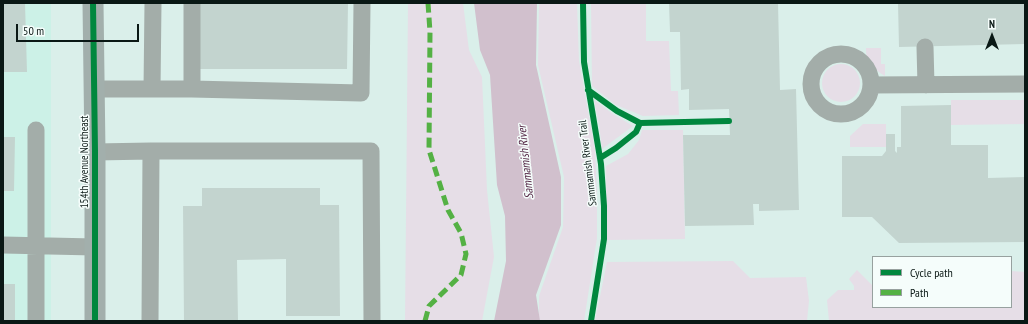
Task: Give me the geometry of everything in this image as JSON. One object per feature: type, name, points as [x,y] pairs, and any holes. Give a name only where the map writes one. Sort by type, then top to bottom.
[{"type":"main road","name":"154th Avenue Northeast","points":[[93,3],[95,321]]},
{"type":"lane","points":[[152,89],[153,3]]},
{"type":"lane","points":[[192,3],[192,89]]},
{"type":"lane","points":[[94,89],[192,89],[361,93],[362,3]]},
{"type":"lane","points":[[925,46],[926,85]]},
{"type":"lane","points":[[871,85],[1025,84]]},
{"type":"lane","points":[[36,130],[36,321]]},
{"type":"lane","points":[[95,152],[371,151],[372,321]]},
{"type":"lane","points":[[150,321],[151,152]]},
{"type":"lane","points":[[3,245],[94,247]]},
{"type":"shaded area","points":[[3,3],[51,3],[51,321],[3,321]]},
{"type":"shaded area","points":[[408,3],[463,3],[469,50],[482,77],[487,190],[494,257],[482,321],[405,321]]},
{"type":"shaded area","points":[[539,3],[577,3],[579,61],[595,150],[597,190],[597,238],[584,321],[539,321],[539,296],[563,227],[564,177],[538,65]]},
{"type":"shaded area","points":[[591,3],[646,3],[646,41],[669,41],[671,91],[678,91],[679,115],[643,116],[616,105],[592,86]]},
{"type":"shaded area","points":[[866,48],[881,48],[881,64],[885,64],[885,76],[877,71],[868,60]]},
{"type":"shaded area","points":[[837,64],[845,64],[855,69],[859,76],[859,90],[855,97],[845,102],[837,102],[827,97],[825,94],[822,87],[822,79],[827,69],[830,67]]},
{"type":"shaded area","points":[[594,100],[633,126],[602,149],[599,124]]},
{"type":"shaded area","points":[[951,100],[1025,100],[1025,124],[951,125]]},
{"type":"shaded area","points":[[863,124],[886,124],[886,147],[850,147],[850,136]]},
{"type":"shaded area","points":[[642,130],[683,130],[685,239],[607,240],[606,166],[628,154],[639,140]]},
{"type":"shaded area","points":[[733,261],[750,278],[806,277],[809,301],[807,321],[595,321],[607,262]]},
{"type":"shaded area","points":[[857,270],[872,285],[872,308],[1012,308],[1012,271],[1025,272],[1025,321],[829,321],[827,300],[838,290],[854,290],[854,286],[849,279]]},
{"type":"water","name":"Sammamish River","points":[[474,3],[537,3],[536,65],[561,177],[561,225],[536,295],[540,321],[494,321],[506,261],[505,216],[497,185],[490,75],[480,50]]},
{"type":"building","points":[[3,3],[25,3],[27,72],[3,72]]},
{"type":"building","points":[[198,3],[348,3],[347,69],[198,69]]},
{"type":"building","points":[[669,3],[778,3],[780,90],[796,89],[799,210],[759,211],[759,204],[753,204],[754,225],[685,226],[683,135],[730,135],[729,109],[689,110],[689,89],[681,90],[680,32],[670,32]]},
{"type":"building","points":[[898,3],[1025,3],[1025,44],[899,47]]},
{"type":"building","points":[[951,105],[951,145],[988,145],[988,178],[1025,177],[1025,242],[899,243],[872,217],[842,217],[842,156],[882,156],[886,151],[886,134],[895,134],[895,151],[897,153],[897,147],[901,147],[901,106]]},
{"type":"building","points":[[3,137],[15,137],[14,191],[3,191]]},
{"type":"building","points":[[202,188],[320,188],[320,205],[339,205],[340,316],[286,316],[286,259],[237,260],[238,321],[184,321],[183,206],[202,206]]},
{"type":"building","points":[[3,284],[15,284],[15,321],[3,321]]},
{"type":"marked path","points":[[425,321],[429,306],[461,275],[466,254],[461,233],[448,210],[429,150],[430,32],[428,3]]},
{"type":"cycle path","points":[[93,3],[95,321]]},
{"type":"cycle path","name":"Sammamish River Trail","points":[[583,3],[584,62],[601,164],[604,206],[604,239],[591,321]]},
{"type":"cycle path","points":[[588,90],[617,111],[640,123],[729,121]]},
{"type":"cycle path","name":"Sammamish River Trail","points":[[600,158],[616,148],[636,132],[640,123]]}]
